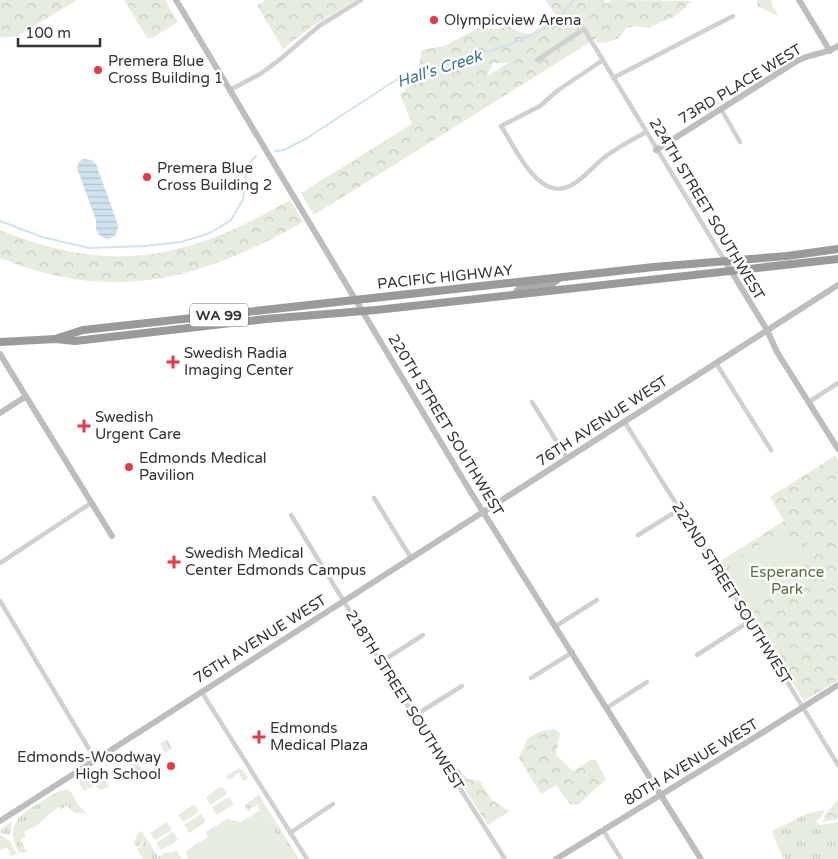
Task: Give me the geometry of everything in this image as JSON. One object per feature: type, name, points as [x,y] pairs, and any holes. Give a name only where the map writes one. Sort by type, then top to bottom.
[{"type":"highway","name":"PACIFIC HIGHWAY","points":[[56,339],[83,330],[802,254],[838,248]]},
{"type":"highway","name":"PACIFIC HIGHWAY","points":[[0,342],[56,339],[75,342],[266,319],[608,285],[838,259]]},
{"type":"main road","points":[[515,294],[518,289],[552,284],[561,278]]},
{"type":"street","name":"220TH STREET SOUTHWEST","points":[[176,0],[483,512],[608,707],[702,859]]},
{"type":"street","points":[[230,90],[260,74],[319,26],[361,0]]},
{"type":"street","points":[[799,0],[830,51]]},
{"type":"street","points":[[613,78],[732,16]]},
{"type":"street","name":"224TH STREET SOUTHWEST","points":[[537,60],[584,29],[767,330],[777,352],[838,449]]},
{"type":"street","name":"73RD PLACE WEST","points":[[656,150],[801,59],[830,51],[838,46]]},
{"type":"street","points":[[603,60],[557,91],[540,106],[501,126],[529,169],[540,182],[551,188],[562,189],[582,179],[599,161],[611,152],[646,132]]},
{"type":"street","points":[[721,109],[740,142]]},
{"type":"street","name":"76TH AVENUE WEST","points":[[0,820],[838,285]]},
{"type":"street","points":[[753,339],[762,322]]},
{"type":"street","points":[[0,354],[112,536]]},
{"type":"street","points":[[716,363],[771,450]]},
{"type":"street","points":[[809,402],[838,383]]},
{"type":"street","points":[[0,413],[25,397]]},
{"type":"street","points":[[532,402],[567,458]]},
{"type":"street","name":"222ND STREET SOUTHWEST","points":[[624,421],[838,765]]},
{"type":"street","points":[[374,498],[411,558]]},
{"type":"street","points":[[0,563],[91,503]]},
{"type":"street","points":[[638,535],[680,509]]},
{"type":"street","name":"218TH STREET SOUTHWEST","points":[[291,515],[414,716],[505,859]]},
{"type":"street","points":[[0,600],[95,759]]},
{"type":"street","points":[[556,626],[597,600]]},
{"type":"street","points":[[697,654],[750,621]]},
{"type":"street","points":[[381,662],[423,635]]},
{"type":"street","points":[[531,678],[573,652]]},
{"type":"street","points":[[608,707],[647,682]]},
{"type":"street","name":"80TH AVENUE WEST","points":[[556,859],[838,685]]},
{"type":"street","points":[[414,716],[462,686]]},
{"type":"street","points":[[201,691],[306,859]]},
{"type":"street","points":[[290,833],[333,804]]},
{"type":"street","points":[[603,830],[621,859]]},
{"type":"green space","points":[[0,0],[77,0],[17,36],[0,38]]},
{"type":"green space","points":[[124,0],[165,0],[178,22],[152,38],[147,38]]},
{"type":"green space","points":[[266,0],[356,0],[314,25],[283,49],[257,5]]},
{"type":"green space","points":[[546,0],[604,0],[606,4],[613,0],[692,1],[670,19],[650,28],[635,26],[626,28],[617,39],[610,42],[596,43],[598,37],[314,215],[301,193],[412,124],[400,94],[416,80],[422,50],[444,46],[479,28],[498,29],[508,26],[519,32],[530,34],[556,17]],"holes":[[[493,63],[508,63],[487,76]]]},
{"type":"green space","points":[[757,0],[771,0],[778,16],[757,6]]},
{"type":"green space","points":[[290,200],[303,222],[229,259],[192,271],[156,279],[119,282],[81,280],[41,272],[0,258],[0,230],[41,244],[78,253],[114,256],[149,254],[183,248],[217,236],[253,220]]},
{"type":"green space","name":"Esperance Park","points":[[835,456],[838,460],[838,680],[804,701],[717,563],[784,521],[770,497]]},
{"type":"green space","points":[[783,529],[809,573],[754,606],[728,565]]},
{"type":"green space","points":[[818,536],[824,546],[812,554],[806,544]]},
{"type":"green space","points":[[555,729],[560,734],[556,755],[573,771],[591,760],[596,760],[606,779],[578,805],[570,804],[556,785],[541,794],[519,758],[528,738],[541,731]]},
{"type":"green space","points":[[167,739],[172,748],[165,753],[160,744]]},
{"type":"green space","points":[[140,757],[137,761],[142,770],[138,773],[130,763]]},
{"type":"green space","points":[[98,767],[109,786],[99,790],[96,786],[104,781],[84,783],[88,789],[84,791],[80,785],[80,780],[84,775]]},
{"type":"green space","points":[[239,768],[244,771],[248,778],[243,781],[239,773],[229,780],[226,776]]},
{"type":"green space","points":[[458,768],[468,779],[480,781],[492,800],[509,811],[488,825],[453,771]]},
{"type":"green space","points":[[89,772],[101,774],[104,781],[89,789],[84,783]]},
{"type":"green space","points":[[222,786],[227,794],[210,805],[206,797]]},
{"type":"green space","points":[[67,789],[86,813],[85,815],[82,812],[81,814],[78,812],[76,814],[66,805],[61,810],[58,807],[36,826],[24,832],[26,836],[20,840],[27,852],[19,853],[13,834],[16,821],[42,801],[57,792]]},
{"type":"green space","points":[[259,795],[299,859],[292,859],[257,805],[251,808],[249,812],[245,806]]},
{"type":"green space","points":[[229,797],[234,804],[217,815],[212,807]]},
{"type":"green space","points":[[838,799],[838,819],[823,822],[824,816]]},
{"type":"green space","points":[[194,804],[199,812],[183,822],[178,815]]},
{"type":"green space","points":[[260,810],[292,859],[188,859],[186,855],[187,850],[208,837],[206,832],[227,819],[241,822]]},
{"type":"green space","points":[[825,810],[816,821],[820,825],[838,822],[838,859],[785,859],[781,854],[772,831],[808,813]]},
{"type":"green space","points":[[201,814],[206,822],[189,833],[184,825]]},
{"type":"green space","points":[[12,821],[10,835],[0,833],[0,830]]},
{"type":"green space","points":[[167,822],[172,830],[155,840],[150,833]]},
{"type":"green space","points":[[142,831],[158,857],[176,850],[182,859],[143,859],[137,849],[141,847],[144,838],[139,846],[136,847],[134,844],[137,834]]},
{"type":"green space","points":[[173,832],[178,840],[161,850],[156,843]]},
{"type":"green space","points":[[0,835],[9,840],[17,854],[11,856],[7,847],[0,850]]},
{"type":"water","points":[[83,159],[91,160],[96,164],[118,225],[117,233],[112,238],[106,239],[99,235],[96,230],[96,220],[77,168],[79,162]]},
{"type":"waterway","name":"Hall's Creek","points":[[276,151],[284,150],[307,138],[396,80],[506,46],[538,32],[557,20],[574,0]]},
{"type":"waterway","name":"Hall's Creek","points":[[0,221],[42,237],[89,248],[145,246],[181,242],[210,233],[231,220],[243,199],[247,166],[256,156]]},
{"type":"place","name":"Olympicview Arena","points":[[434,20]]},
{"type":"place","name":"Premera Blue Cross Building 1","points":[[98,70]]},
{"type":"place","name":"Premera Blue Cross Building 2","points":[[147,177]]},
{"type":"place","name":"Swedish Radia Imaging Center","points":[[173,362]]},
{"type":"place","name":"Swedish Urgent Care","points":[[84,426]]},
{"type":"place","name":"Edmonds Medical Pavilion","points":[[129,467]]},
{"type":"place","name":"Swedish Medical Center Edmonds Campus","points":[[174,562]]},
{"type":"place","name":"Edmonds Medical Plaza","points":[[259,737]]},
{"type":"place","name":"Edmonds-Woodway High School","points":[[171,766]]}]
